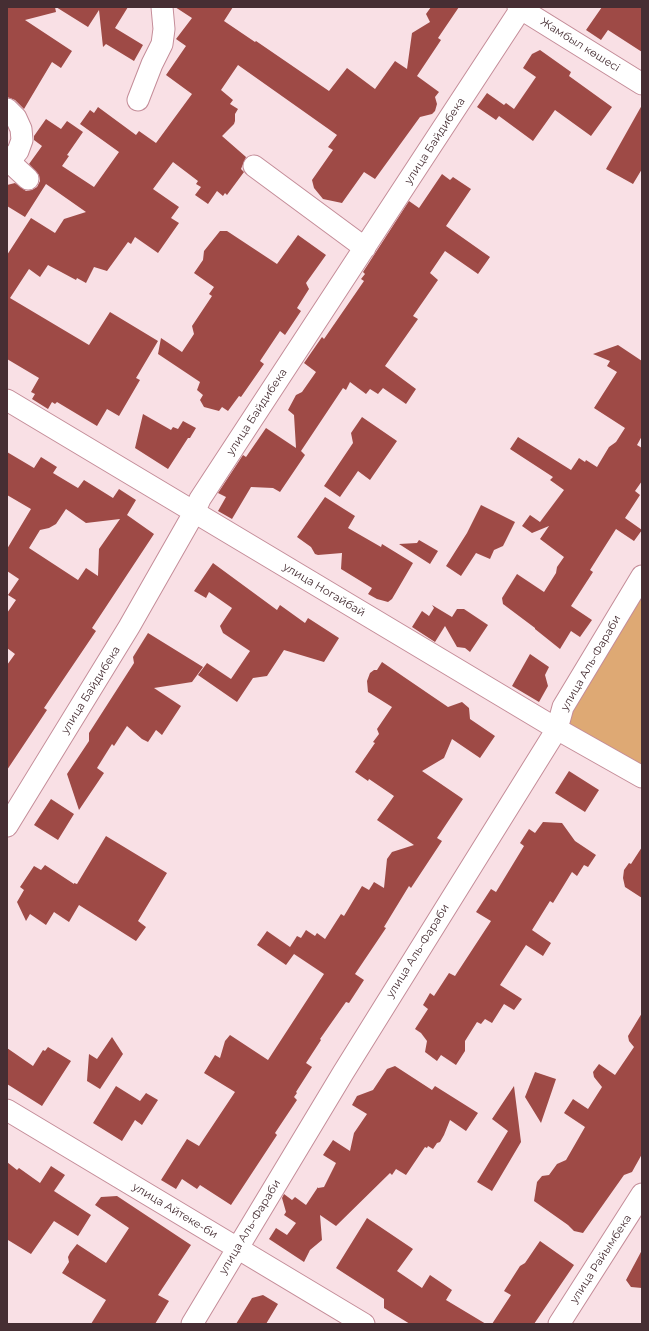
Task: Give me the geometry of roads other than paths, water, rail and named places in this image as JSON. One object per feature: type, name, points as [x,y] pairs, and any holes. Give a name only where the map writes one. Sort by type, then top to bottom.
[{"type":"street","points":[[138,100],[152,64],[162,44],[164,29],[162,7]]},
{"type":"street","name":"Жамбыл көшесі","points":[[521,8],[642,84]]},
{"type":"street","name":"улица Байдибека","points":[[7,826],[129,627],[204,493],[521,8]]},
{"type":"street","points":[[7,109],[16,118],[21,128],[22,140],[18,151],[13,158],[14,166],[28,179]]},
{"type":"street","points":[[254,166],[365,248]]},
{"type":"street","name":"улица Ногайбай","points":[[7,400],[557,729],[642,777]]},
{"type":"street","name":"улица Аль-Фараби","points":[[192,1324],[343,1073],[557,729],[563,707],[642,576]]},
{"type":"street","name":"улица Айтеке-би","points":[[7,1110],[364,1324]]},
{"type":"street","name":"улица Райымбека","points":[[559,1324],[642,1194]]}]
